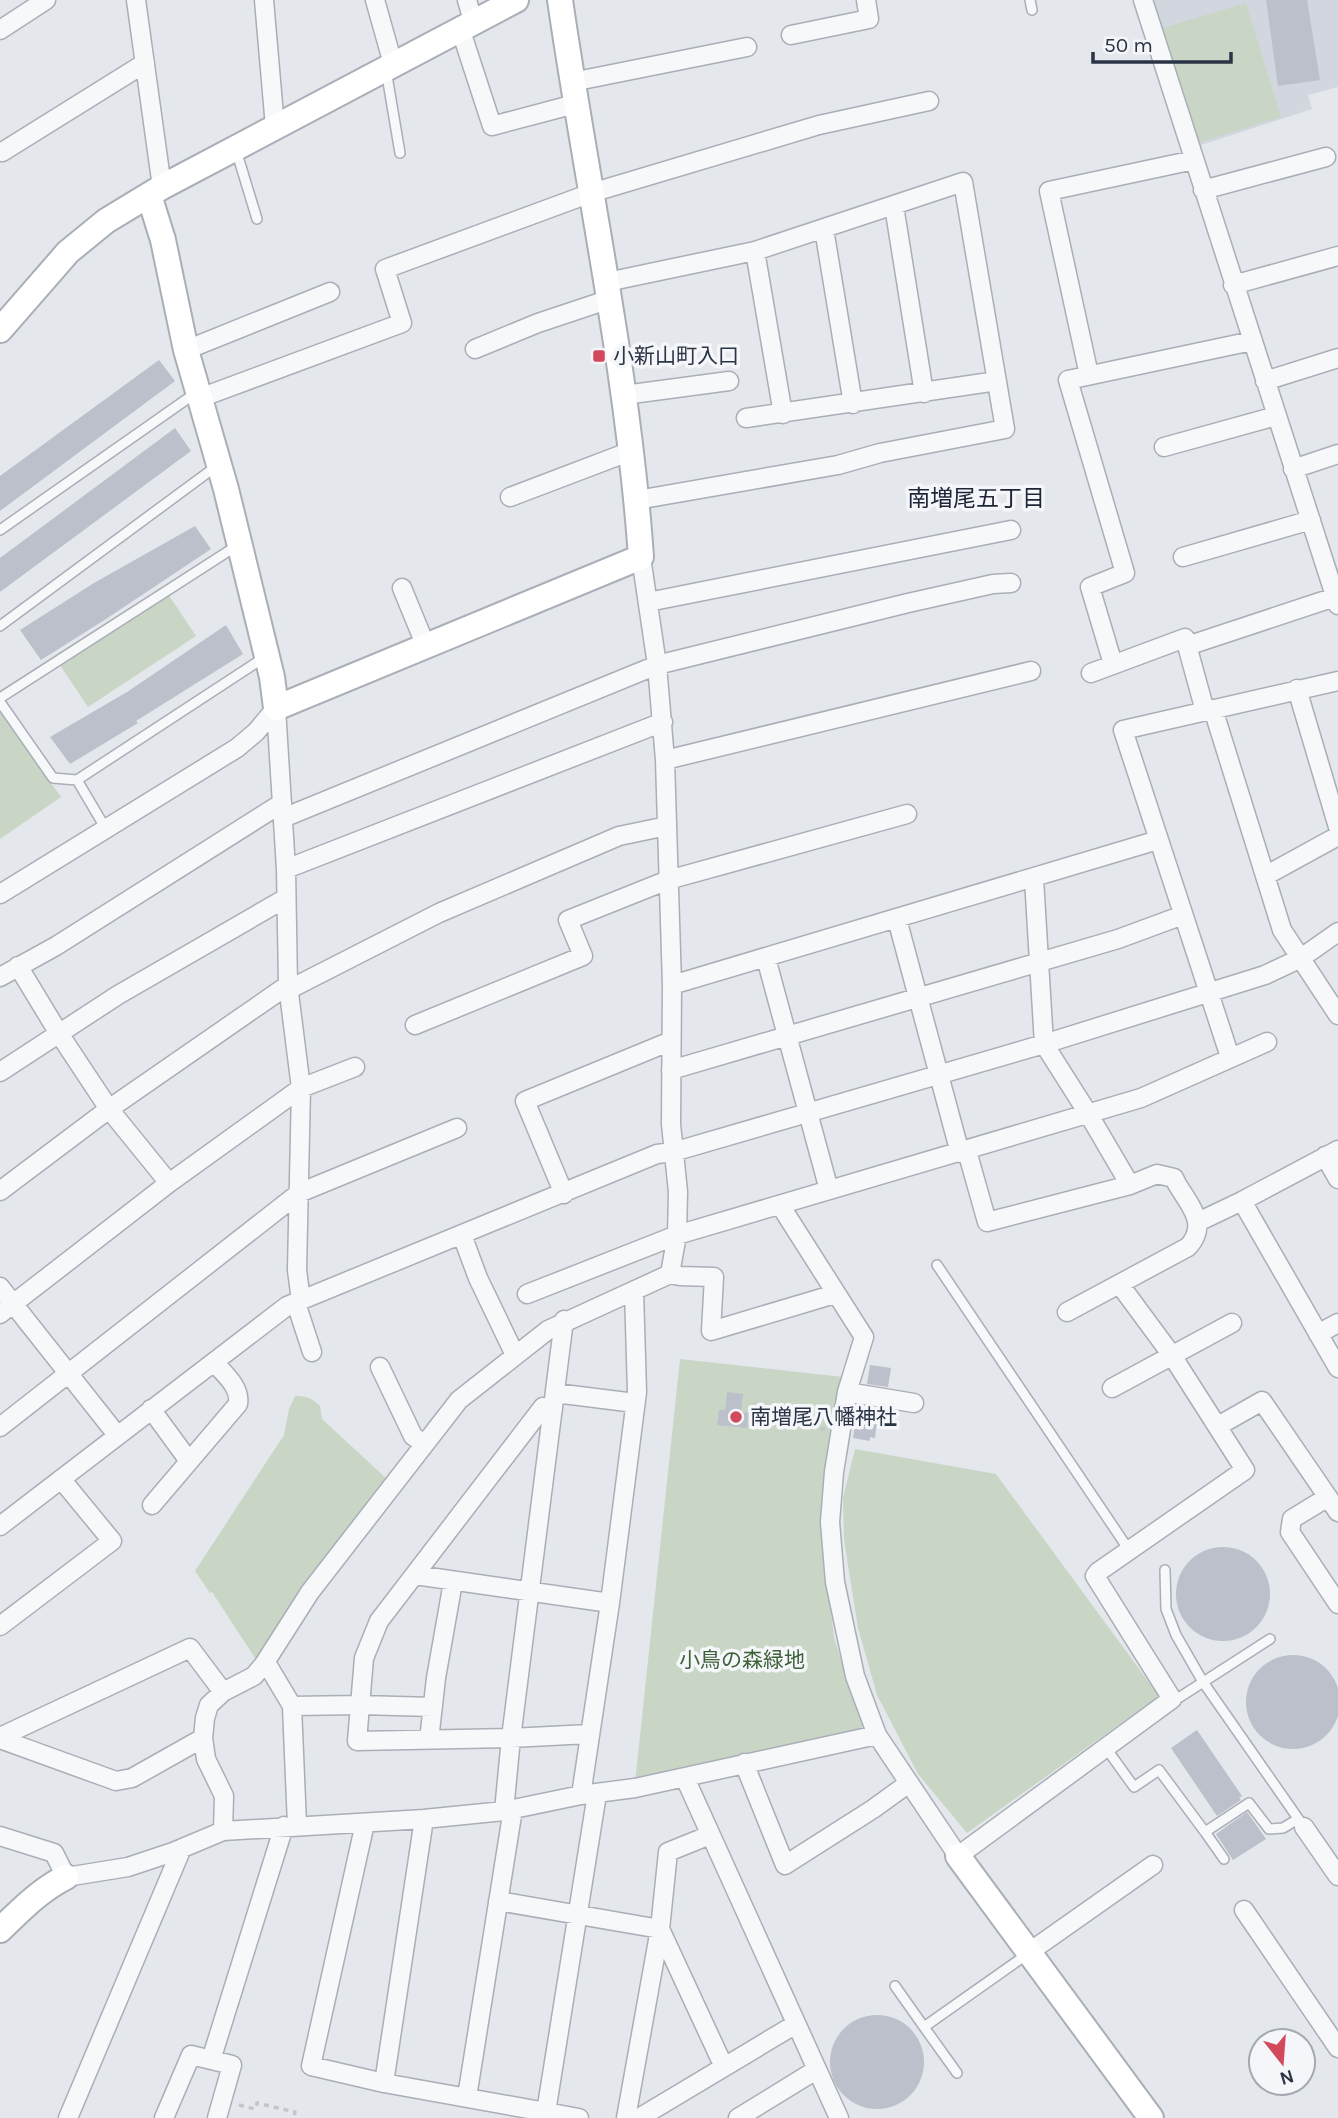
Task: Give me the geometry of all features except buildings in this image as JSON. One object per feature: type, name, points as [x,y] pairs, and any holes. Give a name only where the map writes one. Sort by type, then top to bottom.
[{"type":"street","points":[[0,30],[46,0]]},
{"type":"street","points":[[136,0],[145,63],[155,191],[163,240],[186,351],[240,544],[267,656],[276,708],[286,869],[288,988],[301,1088],[297,1270],[299,1302],[313,1352]]},
{"type":"street","points":[[264,0],[275,127]]},
{"type":"street","points":[[375,0],[389,66]]},
{"type":"street","points":[[4,321],[68,252],[106,221],[155,191],[389,66],[466,16],[516,0]]},
{"type":"street","points":[[560,0],[624,395],[637,500],[640,557],[663,722],[672,985],[673,1152],[678,1192],[677,1235],[670,1274]]},
{"type":"street","points":[[791,34],[869,19],[866,0]]},
{"type":"street","points":[[1143,0],[1293,469],[1311,520],[1331,558],[1337,601],[1187,646]]},
{"type":"street","points":[[466,16],[492,126],[573,93],[747,47]]},
{"type":"street","points":[[2,152],[145,63]]},
{"type":"street","points":[[199,395],[402,323],[385,269],[591,193],[819,125],[929,102]]},
{"type":"street","points":[[1203,190],[1326,157]]},
{"type":"street","points":[[1089,375],[1049,191],[1194,160]]},
{"type":"street","points":[[475,349],[608,290],[755,251],[963,182],[1005,429],[880,453],[838,465],[637,500]]},
{"type":"street","points":[[894,205],[924,393]]},
{"type":"street","points":[[824,229],[853,404]]},
{"type":"street","points":[[755,251],[783,415]]},
{"type":"street","points":[[1233,285],[1338,256]]},
{"type":"street","points":[[186,351],[330,292]]},
{"type":"street","points":[[1113,664],[1090,587],[1125,573],[1068,380],[1252,341]]},
{"type":"street","points":[[1265,381],[1338,358]]},
{"type":"street","points":[[624,395],[729,381]]},
{"type":"street","points":[[746,418],[783,415],[997,381]]},
{"type":"street","points":[[1164,447],[1276,416]]},
{"type":"street","points":[[510,496],[631,451]]},
{"type":"street","points":[[1293,469],[1338,454]]},
{"type":"street","points":[[1182,557],[1311,520]]},
{"type":"street","points":[[648,602],[1011,530]]},
{"type":"street","points":[[0,894],[237,748],[256,732],[276,708],[640,557]]},
{"type":"street","points":[[0,977],[283,810],[657,666],[993,584],[1011,583]]},
{"type":"street","points":[[402,588],[425,644]]},
{"type":"street","points":[[1091,673],[1185,638],[1282,930],[1338,1015]]},
{"type":"street","points":[[665,760],[1031,671]]},
{"type":"street","points":[[1230,1057],[1123,730],[1338,681]]},
{"type":"street","points":[[1297,689],[1338,827]]},
{"type":"street","points":[[286,869],[663,722]]},
{"type":"street","points":[[1324,781],[1338,768]]},
{"type":"street","points":[[415,1025],[583,956],[568,920],[668,880],[907,814]]},
{"type":"street","points":[[0,1191],[109,1109],[288,988],[439,913],[619,836],[667,825]]},
{"type":"street","points":[[1265,876],[1338,836]]},
{"type":"street","points":[[672,985],[1158,840]]},
{"type":"street","points":[[1034,879],[1044,1045],[1089,1115],[1129,1185]]},
{"type":"street","points":[[0,1072],[118,995],[286,898]]},
{"type":"street","points":[[671,1070],[1118,939],[1183,915]]},
{"type":"street","points":[[897,919],[940,1074],[987,1223],[1129,1185],[1157,1174],[1174,1178],[1198,1222],[1199,1231],[1188,1247],[1067,1312]]},
{"type":"street","points":[[0,1526],[287,1306],[657,1154],[673,1152],[1044,1045],[1265,975],[1301,958],[1338,932]]},
{"type":"street","points":[[766,958],[829,1190]]},
{"type":"street","points":[[18,966],[109,1109],[169,1183]]},
{"type":"street","points":[[564,1194],[525,1101],[671,1041]]},
{"type":"street","points":[[527,1294],[677,1235],[1141,1098],[1267,1042]]},
{"type":"street","points":[[6,1309],[169,1183],[301,1088],[355,1067]]},
{"type":"street","points":[[0,1427],[299,1193],[457,1128]]},
{"type":"street","points":[[1198,1222],[1331,1153],[1338,1180]]},
{"type":"street","points":[[1242,1201],[1338,1368]]},
{"type":"street","points":[[780,1205],[864,1337],[847,1392],[830,1522],[835,1581],[855,1676],[877,1735],[1028,1954],[1151,2118]]},
{"type":"street","points":[[462,1235],[478,1278],[515,1355]]},
{"type":"street","points":[[223,1831],[224,1796],[206,1759],[203,1738],[209,1705],[223,1692],[254,1676],[264,1664],[310,1592],[459,1400],[564,1320],[670,1274],[714,1277],[711,1331],[835,1294]]},
{"type":"street","points":[[958,1856],[1172,1699],[1095,1576],[1245,1470],[1171,1354],[1120,1285]]},
{"type":"street","points":[[0,1287],[6,1309],[68,1373],[117,1435]]},
{"type":"street","points":[[547,2112],[579,1914],[589,1794],[589,1734],[610,1603],[635,1403],[634,1291]]},
{"type":"street","points":[[467,2096],[498,1901],[509,1810],[511,1738],[564,1320]]},
{"type":"street","points":[[1112,1388],[1232,1323]]},
{"type":"street","points":[[1318,1334],[1338,1323]]},
{"type":"street","points":[[152,1505],[238,1404],[236,1388],[214,1362]]},
{"type":"street","points":[[380,1367],[412,1436],[424,1444]]},
{"type":"street","points":[[847,1392],[914,1403]]},
{"type":"street","points":[[589,1734],[357,1741],[364,1658],[379,1621],[543,1407],[554,1401],[635,1403]]},
{"type":"street","points":[[1218,1426],[1262,1401],[1333,1504],[1292,1519],[1290,1532],[1338,1604]]},
{"type":"street","points":[[151,1409],[189,1461]]},
{"type":"street","points":[[0,1626],[112,1542],[61,1479]]},
{"type":"street","points":[[415,1575],[610,1603]]},
{"type":"street","points":[[429,1740],[453,1582]]},
{"type":"street","points":[[0,1738],[190,1648],[223,1692]]},
{"type":"street","points":[[211,2060],[291,1826],[292,1706],[270,1669],[264,1664]]},
{"type":"street","points":[[292,1706],[433,1707]]},
{"type":"street","points":[[0,1930],[27,1903],[66,1877],[128,1867],[223,1831],[424,1819],[509,1810],[635,1788],[877,1735]]},
{"type":"street","points":[[0,1738],[116,1781],[132,1778],[203,1738]]},
{"type":"street","points":[[744,1763],[786,1865],[873,1810],[909,1783]]},
{"type":"street","points":[[685,1777],[838,2118]]},
{"type":"street","points":[[384,2083],[424,1819]]},
{"type":"street","points":[[365,1823],[311,2066],[384,2083],[579,2118]]},
{"type":"street","points":[[1301,1823],[1338,1876]]},
{"type":"street","points":[[626,2118],[660,1929],[668,1852],[710,1835]]},
{"type":"street","points":[[0,1836],[54,1853],[66,1877]]},
{"type":"street","points":[[68,2118],[182,1848]]},
{"type":"street","points":[[1028,1954],[1153,1864]]},
{"type":"street","points":[[498,1901],[660,1929]]},
{"type":"street","points":[[1244,1910],[1338,2048]]},
{"type":"street","points":[[660,1929],[724,2067]]},
{"type":"street","points":[[639,2118],[796,2024]]},
{"type":"street","points":[[164,2118],[191,2055],[232,2065],[220,2109]]},
{"type":"street","points":[[738,2118],[816,2070]]},
{"type":"lane","points":[[1030,0],[1032,10]]},
{"type":"lane","points":[[389,66],[400,153]]},
{"type":"lane","points":[[236,148],[257,219]]},
{"type":"lane","points":[[0,530],[199,395]]},
{"type":"lane","points":[[0,626],[219,464]]},
{"type":"lane","points":[[240,544],[0,700],[53,778],[76,780],[267,656]]},
{"type":"lane","points":[[76,780],[106,829]]},
{"type":"lane","points":[[937,1265],[1129,1550]]},
{"type":"lane","points":[[1165,1570],[1166,1609],[1170,1622],[1203,1682],[1301,1823],[1269,1829],[1249,1803],[1205,1832]]},
{"type":"lane","points":[[1172,1699],[1180,1697],[1270,1639]]},
{"type":"lane","points":[[1106,1748],[1134,1787],[1159,1770],[1224,1859]]},
{"type":"lane","points":[[924,2027],[1028,1954]]},
{"type":"lane","points":[[895,1986],[957,2073]]},
{"type":"path","points":[[751,1421],[841,1431]]},
{"type":"path","points":[[220,2109],[255,2109],[257,2103],[295,2112],[294,2118]]},
{"type":"shaded area","points":[[1151,0],[1338,0],[1338,87],[1308,95],[1312,109],[1198,146]]},
{"type":"green space","points":[[1246,3],[1281,117],[1194,144],[1159,29]]},
{"type":"green space","points":[[168,594],[196,636],[88,707],[60,665]]},
{"type":"green space","points":[[0,712],[61,797],[0,839]]},
{"type":"green space","name":"小鳥の森緑地","points":[[680,1359],[843,1377],[825,1470],[820,1521],[834,1637],[864,1724],[859,1733],[635,1783]]},
{"type":"green space","points":[[295,1396],[309,1398],[317,1403],[322,1419],[388,1480],[297,1593],[257,1661],[195,1571],[284,1435],[289,1409]]},
{"type":"green space","points":[[855,1449],[996,1474],[1159,1696],[967,1833],[918,1774],[877,1695],[858,1628],[844,1540],[843,1498]]},
{"type":"place","name":"小新山町入口","points":[[599,356]]},
{"type":"place","name":"南増尾八幡神社","points":[[736,1417]]},
{"type":"district","name":"南増尾五丁目","points":[[976,498]]}]
